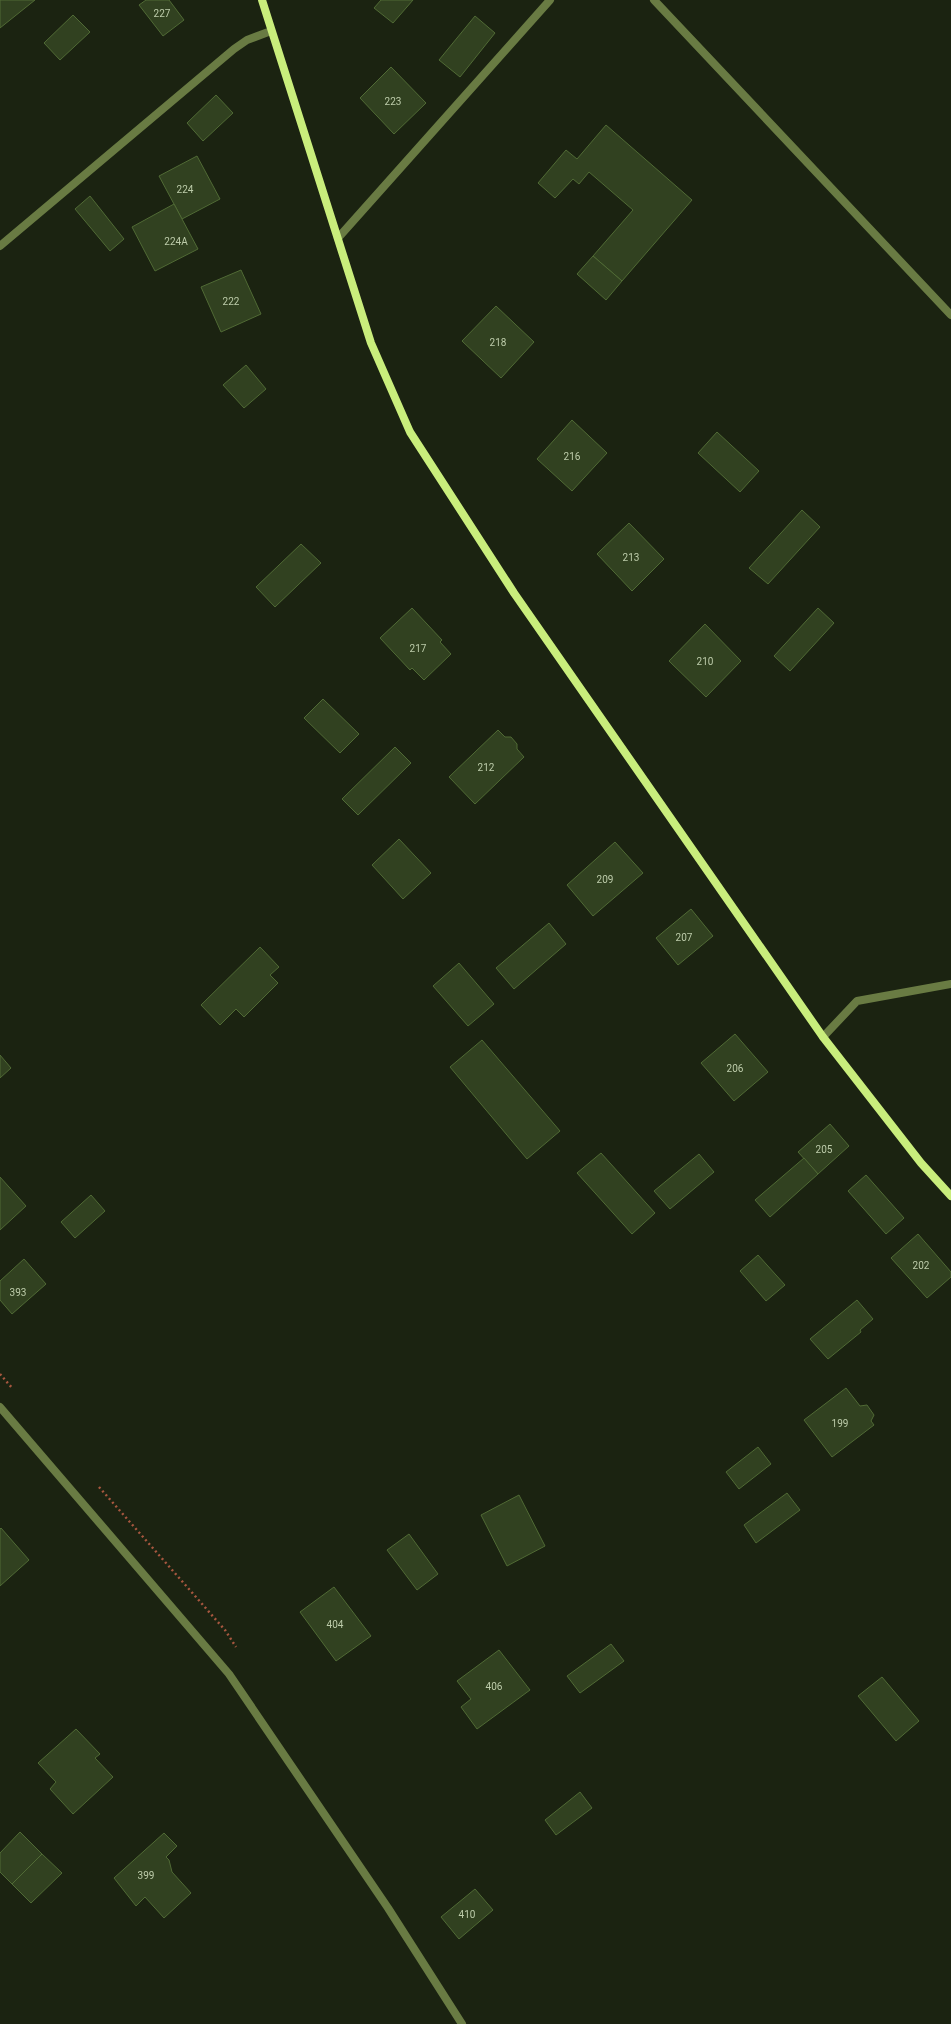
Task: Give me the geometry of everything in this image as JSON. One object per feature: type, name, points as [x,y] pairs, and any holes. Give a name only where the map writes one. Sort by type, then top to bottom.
[{"type":"street","points":[[262,0],[370,343],[410,432],[514,593],[823,1037],[921,1163],[951,1196]]},
{"type":"street","points":[[338,238],[550,0]]},
{"type":"street","points":[[654,0],[951,315]]},
{"type":"street","points":[[0,246],[234,49],[247,40],[271,31]]},
{"type":"street","points":[[823,1037],[857,1001],[951,984]]},
{"type":"street","points":[[0,1407],[229,1674],[388,1908],[462,2024]]},
{"type":"building","points":[[0,0],[35,0],[0,28]]},
{"type":"building","points":[[146,0],[169,0],[184,20],[163,36],[139,5]]},
{"type":"building","points":[[381,0],[413,0],[393,23],[374,8]]},
{"type":"building","points":[[73,15],[90,32],[60,60],[44,43]]},
{"type":"building","points":[[475,16],[495,33],[460,77],[439,60]]},
{"type":"building","points":[[391,67],[426,103],[394,134],[360,98]]},
{"type":"building","points":[[216,95],[233,113],[203,141],[187,123]]},
{"type":"building","points":[[606,125],[692,200],[622,281],[593,256],[633,210],[589,172],[579,184],[573,179],[555,198],[538,183],[566,150],[577,159]]},
{"type":"building","points":[[197,156],[220,199],[182,219],[159,176]]},
{"type":"building","points":[[90,196],[124,239],[110,251],[75,209]]},
{"type":"building","points":[[174,204],[198,249],[155,271],[132,227]]},
{"type":"building","points":[[593,256],[622,281],[606,300],[577,274]]},
{"type":"building","points":[[241,270],[261,314],[221,332],[201,287]]},
{"type":"building","points":[[496,306],[534,342],[501,378],[462,341]]},
{"type":"building","points":[[246,365],[266,389],[244,408],[223,385]]},
{"type":"building","points":[[572,420],[607,453],[572,491],[537,459]]},
{"type":"building","points":[[717,432],[759,471],[740,492],[698,453]]},
{"type":"building","points":[[802,510],[820,527],[768,584],[749,568]]},
{"type":"building","points":[[629,523],[664,559],[632,591],[597,554]]},
{"type":"building","points":[[301,544],[321,563],[275,607],[256,587]]},
{"type":"building","points":[[412,608],[442,640],[440,642],[451,654],[424,680],[412,668],[410,670],[380,638]]},
{"type":"building","points":[[818,608],[834,623],[790,671],[774,656]]},
{"type":"building","points":[[705,624],[741,661],[706,697],[669,661]]},
{"type":"building","points":[[323,699],[359,734],[340,753],[304,718]]},
{"type":"building","points":[[498,730],[505,737],[511,737],[517,744],[517,749],[524,757],[475,804],[449,777]]},
{"type":"building","points":[[395,747],[411,763],[358,815],[342,799]]},
{"type":"building","points":[[399,839],[431,873],[403,899],[372,865]]},
{"type":"building","points":[[615,842],[643,873],[593,916],[567,885]]},
{"type":"building","points":[[691,909],[713,936],[678,965],[656,938]]},
{"type":"building","points":[[549,923],[566,944],[514,989],[496,968]]},
{"type":"building","points":[[260,947],[279,967],[270,975],[278,983],[244,1017],[236,1009],[220,1025],[201,1005]]},
{"type":"building","points":[[459,963],[494,1004],[468,1026],[433,986]]},
{"type":"building","points":[[735,1034],[768,1072],[734,1101],[701,1063]]},
{"type":"building","points":[[482,1040],[560,1131],[527,1159],[450,1067]]},
{"type":"building","points":[[0,1055],[11,1068],[0,1078]]},
{"type":"building","points":[[830,1124],[849,1146],[818,1174],[798,1152]]},
{"type":"building","points":[[601,1153],[655,1213],[632,1234],[577,1173]]},
{"type":"building","points":[[699,1154],[714,1172],[670,1209],[654,1191]]},
{"type":"building","points":[[804,1158],[818,1174],[770,1217],[755,1200]]},
{"type":"building","points":[[866,1175],[904,1218],[886,1234],[848,1191]]},
{"type":"building","points":[[0,1177],[26,1206],[0,1230]]},
{"type":"building","points":[[91,1195],[105,1211],[75,1238],[61,1222]]},
{"type":"building","points":[[918,1234],[951,1272],[951,1277],[927,1298],[891,1258]]},
{"type":"building","points":[[758,1255],[785,1285],[766,1301],[740,1271]]},
{"type":"building","points":[[24,1259],[46,1284],[12,1314],[0,1300],[0,1281]]},
{"type":"building","points":[[857,1300],[873,1319],[860,1330],[861,1332],[828,1359],[810,1339]]},
{"type":"building","points":[[846,1388],[860,1406],[867,1405],[874,1415],[871,1421],[874,1425],[832,1457],[804,1420]]},
{"type":"building","points":[[758,1447],[771,1464],[739,1489],[726,1472]]},
{"type":"building","points":[[787,1493],[800,1510],[756,1543],[744,1525]]},
{"type":"building","points":[[519,1495],[545,1546],[507,1566],[481,1515]]},
{"type":"building","points":[[1,1528],[29,1560],[0,1586],[0,1529]]},
{"type":"building","points":[[409,1534],[438,1574],[417,1590],[387,1550]]},
{"type":"building","points":[[334,1587],[371,1636],[336,1661],[300,1612]]},
{"type":"building","points":[[611,1644],[624,1661],[580,1693],[567,1676]]},
{"type":"building","points":[[499,1650],[530,1690],[477,1729],[461,1707],[471,1699],[457,1681]]},
{"type":"building","points":[[882,1677],[919,1721],[896,1741],[858,1696]]},
{"type":"building","points":[[76,1729],[100,1754],[95,1758],[113,1777],[73,1814],[50,1789],[56,1782],[38,1763]]},
{"type":"building","points":[[580,1792],[592,1808],[556,1835],[545,1820]]},
{"type":"building","points":[[20,1832],[42,1854],[12,1884],[0,1872],[0,1853]]},
{"type":"building","points":[[164,1833],[177,1846],[166,1857],[169,1860],[172,1872],[191,1893],[164,1918],[145,1897],[136,1906],[114,1878]]},
{"type":"building","points":[[42,1854],[62,1873],[31,1903],[12,1884]]},
{"type":"building","points":[[475,1889],[493,1910],[459,1939],[441,1917]]}]
